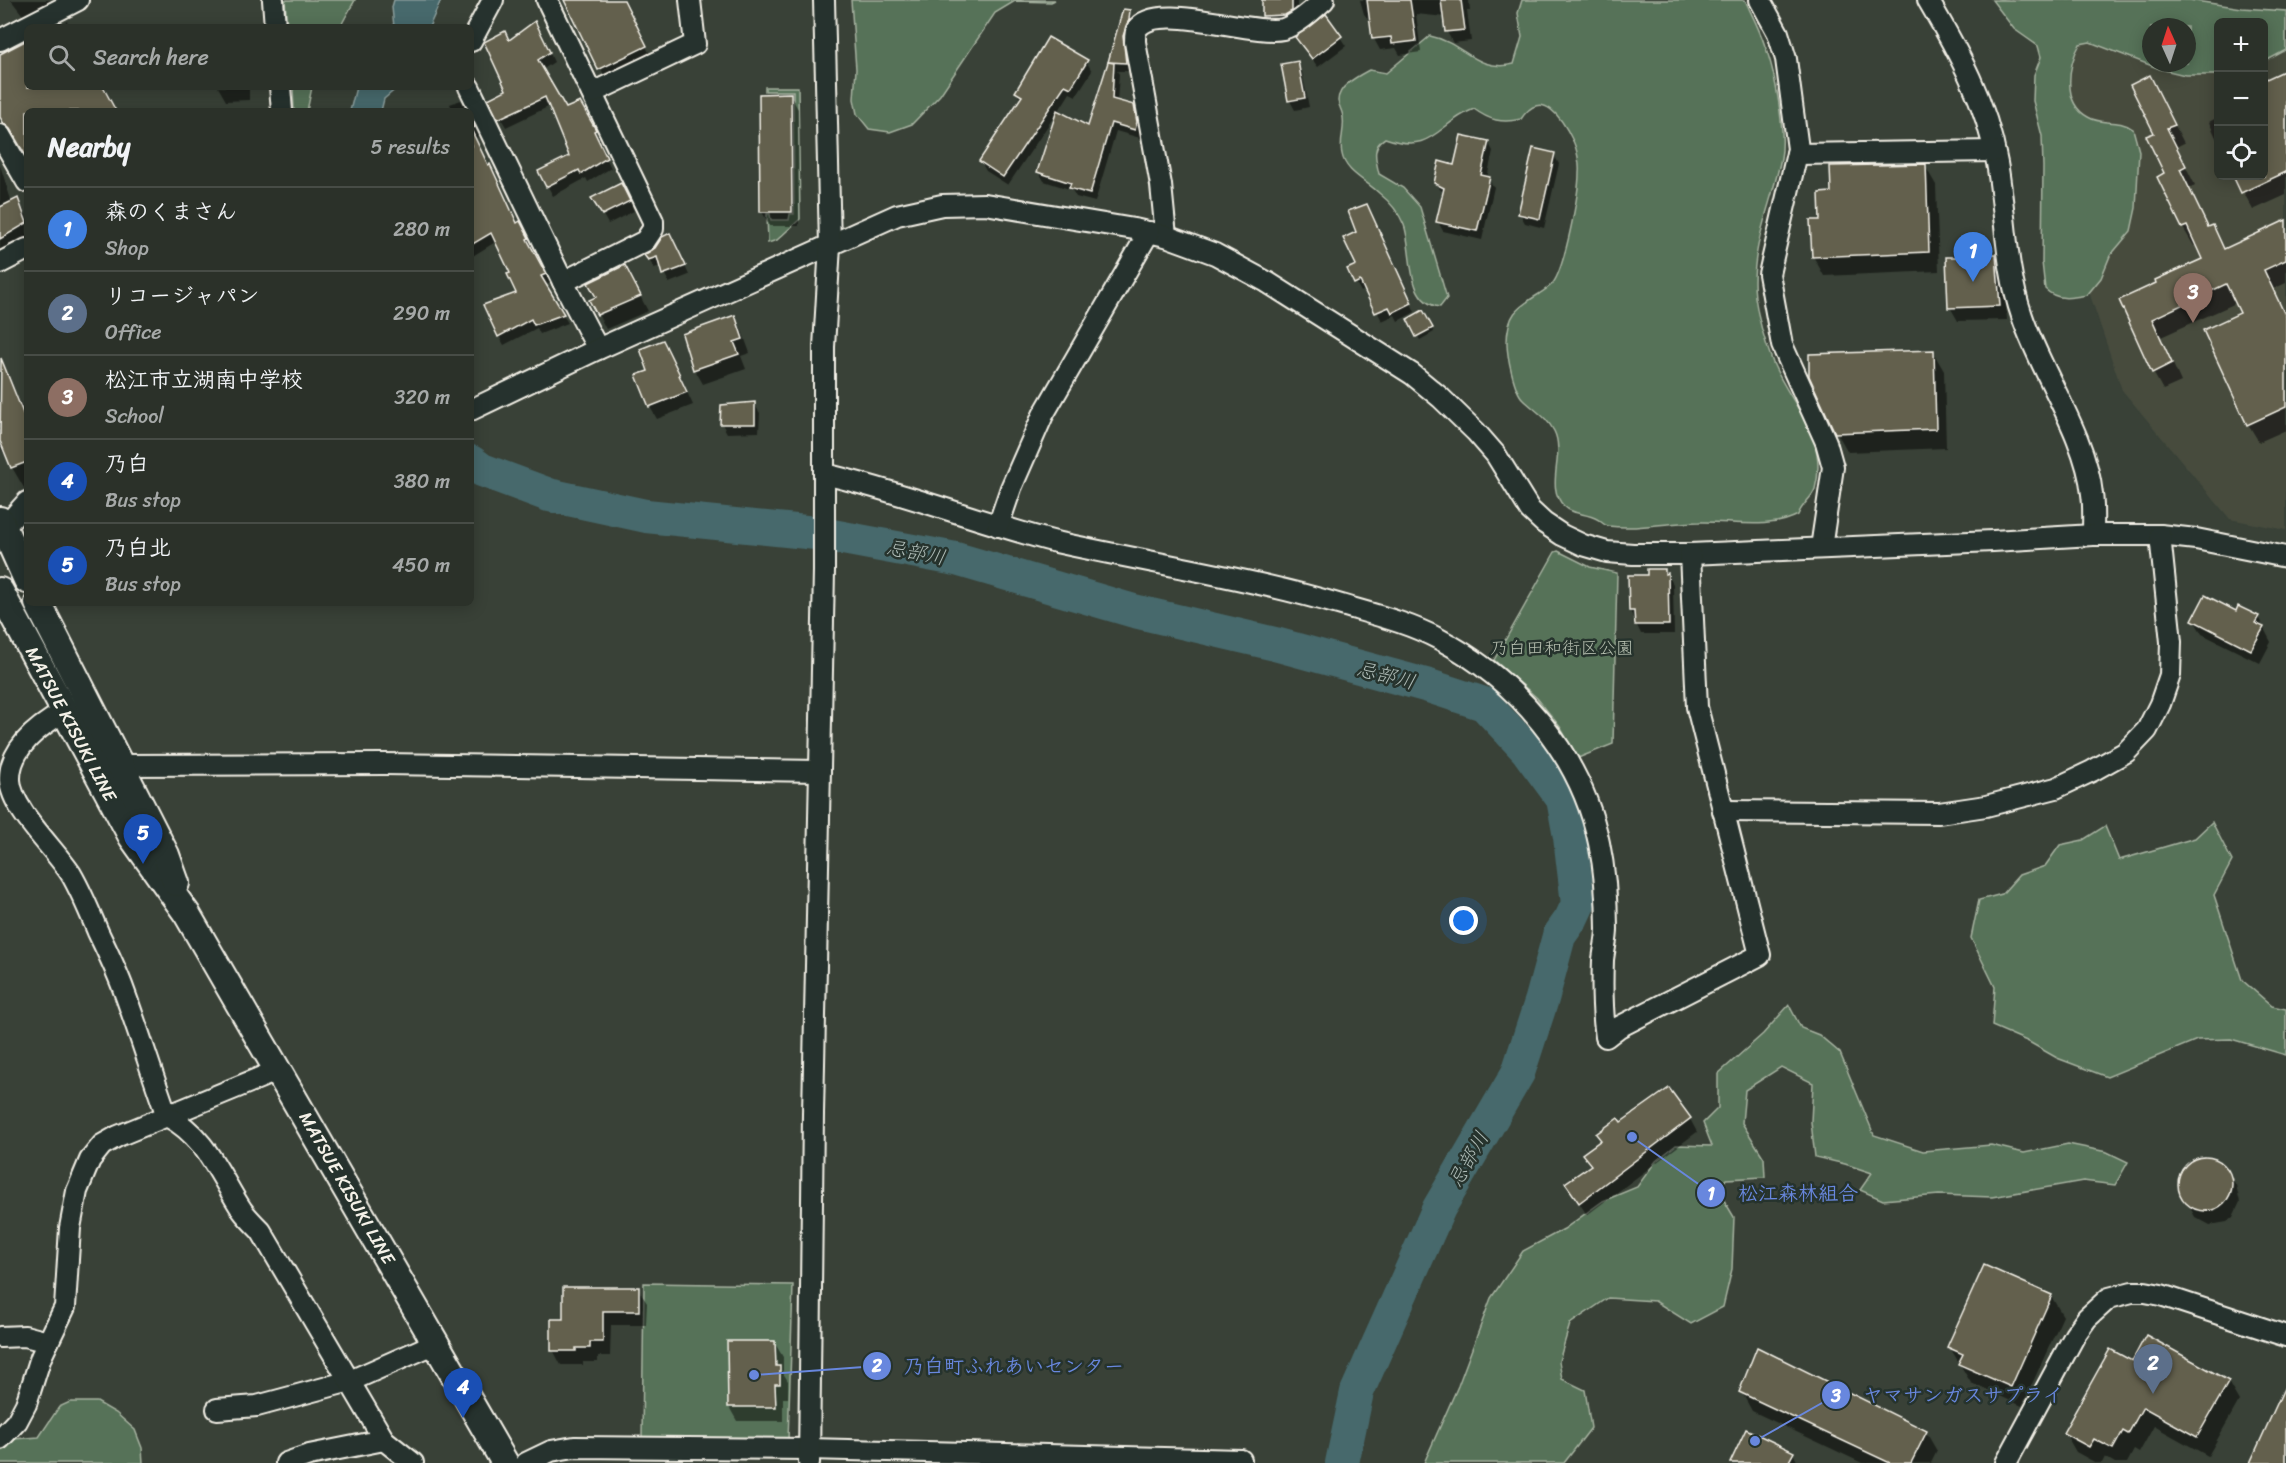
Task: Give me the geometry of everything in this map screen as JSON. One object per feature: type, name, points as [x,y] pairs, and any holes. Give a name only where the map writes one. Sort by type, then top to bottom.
[{"type":"main road","points":[[1,527],[24,574]]},
{"type":"main road","name":"MATSUE KISUKI LINE","points":[[0,591],[132,837],[187,914],[505,1463]]},
{"type":"main road","name":"MATSUE KISUKI LINE","points":[[40,606],[166,855],[187,914]]},
{"type":"street","points":[[31,24],[78,0]]},
{"type":"street","points":[[273,0],[275,24]]},
{"type":"street","points":[[474,35],[493,0]]},
{"type":"street","points":[[547,0],[653,221],[653,229],[645,241],[563,282]]},
{"type":"street","points":[[592,93],[695,44],[690,0]]},
{"type":"street","points":[[809,1456],[824,571],[824,347],[830,245],[824,0]]},
{"type":"street","points":[[998,526],[1011,488],[1043,415],[1157,234],[1161,185],[1135,42],[1137,29],[1145,20],[1154,15],[1165,14],[1205,17],[1270,30],[1284,28],[1324,0]]},
{"type":"street","points":[[1760,0],[1778,33],[1786,59],[1798,149],[1769,274],[1782,345],[1826,442],[1833,467],[1821,548]]},
{"type":"street","points":[[1928,0],[1966,66],[1985,113],[1994,151],[2012,276],[2021,314],[2037,356],[2067,415],[2084,461],[2092,493],[2093,535]]},
{"type":"street","points":[[0,40],[24,28]]},
{"type":"street","points":[[280,90],[282,108]]},
{"type":"street","points":[[470,90],[598,349]]},
{"type":"street","points":[[0,135],[24,177]]},
{"type":"street","points":[[1797,154],[1994,151]]},
{"type":"street","points":[[474,409],[598,349],[897,215],[942,205],[985,204],[1157,234],[1215,254],[1267,282],[1412,374],[1441,398],[1496,455],[1516,491],[1530,510],[1562,535],[1583,545],[1607,552],[1689,554],[2093,535],[2160,535],[2229,544],[2286,557]]},
{"type":"street","points":[[0,263],[24,251]]},
{"type":"street","points":[[824,477],[858,482],[1056,542],[1301,593],[1396,621],[1439,639],[1473,659],[1510,689],[1554,739],[1574,773],[1587,804],[1599,841],[1605,878],[1607,930],[1601,1011],[1606,1037],[1619,1028],[1760,955],[1696,701],[1689,554]]},
{"type":"street","points":[[1,527],[24,505]]},
{"type":"street","points":[[1723,811],[1939,813],[1986,806],[2056,788],[2126,752],[2147,730],[2160,704],[2170,675],[2170,642],[2160,535]]},
{"type":"street","points":[[64,712],[49,721],[20,747],[11,763],[10,782],[13,795],[71,874],[87,906],[124,989],[167,1116],[179,1122],[197,1137],[244,1212],[261,1231],[384,1440],[413,1463]]},
{"type":"street","points":[[120,765],[385,764],[820,771]]},
{"type":"street","points":[[0,1439],[17,1421],[26,1404],[48,1342],[65,1307],[70,1228],[77,1191],[90,1161],[102,1145],[118,1136],[279,1070]]},
{"type":"street","points":[[2006,1463],[2075,1335],[2087,1318],[2109,1298],[2132,1292],[2161,1295],[2286,1336]]},
{"type":"street","points":[[0,1337],[25,1336],[48,1342]]},
{"type":"street","points":[[217,1409],[257,1406],[350,1381],[436,1343]]},
{"type":"street","points":[[286,1463],[309,1455],[384,1440]]},
{"type":"street","points":[[526,1463],[551,1451],[574,1447],[809,1456],[1241,1460]]},
{"type":"shaded area","points":[[2068,24],[2142,59],[2142,72],[2196,72],[2196,62],[2214,60],[2214,180],[2268,180],[2268,50],[2286,43],[2286,530],[2230,519],[2122,390],[2077,256],[2052,115]]},
{"type":"green space","points":[[285,0],[355,0],[342,24],[287,24]]},
{"type":"green space","points":[[851,0],[1055,0],[1051,2],[1015,1],[995,13],[940,95],[912,124],[890,132],[869,129],[857,114],[854,99],[856,69]]},
{"type":"green space","points":[[1522,0],[1745,0],[1769,57],[1779,102],[1782,133],[1781,158],[1755,262],[1756,305],[1773,363],[1806,423],[1817,454],[1818,470],[1815,489],[1798,515],[1787,520],[1763,524],[1699,522],[1619,527],[1606,525],[1593,517],[1571,511],[1558,498],[1555,480],[1557,440],[1551,426],[1520,395],[1508,356],[1507,343],[1507,333],[1514,313],[1550,286],[1558,274],[1574,212],[1579,169],[1577,152],[1563,123],[1551,109],[1536,106],[1521,119],[1502,121],[1485,116],[1474,109],[1461,115],[1434,136],[1425,140],[1414,143],[1385,138],[1378,145],[1376,154],[1379,174],[1403,188],[1420,207],[1447,298],[1440,307],[1428,303],[1420,295],[1415,285],[1407,235],[1399,216],[1386,200],[1347,166],[1341,149],[1343,116],[1338,101],[1341,91],[1349,82],[1369,70],[1386,73],[1430,36],[1489,64],[1501,66],[1514,64],[1522,37],[1518,13]]},
{"type":"green space","points":[[1992,0],[2189,0],[2242,8],[2286,11],[2286,50],[2268,60],[2268,18],[2214,18],[2214,75],[2185,75],[2172,72],[2196,72],[2196,18],[2142,18],[2142,62],[2090,42],[2080,44],[2070,73],[2074,103],[2080,111],[2094,120],[2121,124],[2133,129],[2139,151],[2136,208],[2131,231],[2110,256],[2101,278],[2087,295],[2070,298],[2059,297],[2045,289],[2042,262],[2042,136],[2033,101],[2034,75],[2041,57],[2038,46],[2014,29]]},
{"type":"green space","points":[[765,87],[798,87],[800,219],[777,240],[768,243],[767,214],[770,214],[771,220],[789,220],[790,214],[794,214],[793,91],[765,91]]},
{"type":"green space","points":[[293,90],[311,90],[308,108],[294,108]]},
{"type":"green space","name":"乃白田和街区公園","points":[[1558,551],[1590,567],[1617,573],[1613,744],[1578,758],[1560,727],[1537,698],[1494,660],[1555,552]]},
{"type":"green space","points":[[2212,822],[2232,861],[2214,895],[2242,980],[2272,1006],[2286,1009],[2286,1055],[2231,1039],[2197,1040],[2107,1077],[2057,1058],[2029,1042],[1992,1026],[1995,987],[1971,938],[1979,900],[2002,894],[2019,875],[2045,866],[2060,845],[2083,840],[2105,826],[2119,860],[2195,838]]},
{"type":"green space","points":[[1789,1005],[1801,1028],[1819,1035],[1840,1053],[1874,1135],[1923,1151],[1991,1145],[2024,1153],[2068,1144],[2107,1152],[2128,1162],[2115,1185],[2083,1181],[1992,1197],[1939,1195],[1883,1200],[1860,1190],[1872,1173],[1815,1157],[1811,1122],[1813,1083],[1781,1067],[1745,1090],[1742,1123],[1764,1158],[1765,1177],[1726,1179],[1719,1192],[1734,1217],[1732,1269],[1723,1307],[1691,1324],[1655,1301],[1608,1298],[1570,1324],[1559,1361],[1562,1379],[1585,1390],[1591,1428],[1564,1463],[1424,1463],[1458,1386],[1491,1298],[1523,1251],[1564,1229],[1603,1201],[1637,1187],[1656,1161],[1676,1145],[1712,1146],[1703,1123],[1718,1108],[1718,1074],[1763,1034]]},
{"type":"green space","points":[[644,1283],[793,1285],[788,1441],[642,1439]]},
{"type":"green space","points":[[70,1402],[97,1402],[116,1413],[135,1430],[142,1448],[143,1463],[0,1463],[1,1440],[39,1437],[59,1407]]},
{"type":"water","points":[[394,0],[441,0],[430,24],[394,24],[392,7]]},
{"type":"water","points":[[355,90],[394,90],[384,99],[382,108],[351,108]]},
{"type":"building","points":[[564,0],[624,0],[647,46],[598,70]]},
{"type":"building","points":[[1262,0],[1292,0],[1292,11],[1285,15],[1262,16]]},
{"type":"building","points":[[1367,0],[1410,0],[1416,41],[1392,44],[1391,37],[1372,39]]},
{"type":"building","points":[[1441,0],[1461,0],[1465,30],[1445,32]]},
{"type":"building","points":[[1123,9],[1130,10],[1123,36],[1126,63],[1108,62]]},
{"type":"building","points":[[1326,14],[1342,36],[1312,59],[1295,37]]},
{"type":"building","points":[[535,21],[550,52],[538,60],[566,108],[580,102],[596,130],[594,131],[607,158],[581,174],[579,170],[546,187],[538,171],[569,156],[545,97],[498,119],[488,99],[506,90],[484,42],[505,31],[509,40]]},
{"type":"building","points":[[1048,37],[1088,60],[1071,88],[1065,85],[1003,177],[979,161],[1022,96],[1015,92]]},
{"type":"building","points":[[24,42],[24,90],[105,90],[114,108],[24,108],[24,153],[0,117],[0,54]]},
{"type":"building","points":[[1298,61],[1305,98],[1288,101],[1281,64]]},
{"type":"building","points":[[1108,62],[1114,63],[1112,99],[1134,105],[1137,122],[1135,130],[1111,123],[1090,194],[1069,188],[1071,183],[1037,172],[1057,110],[1088,126]]},
{"type":"building","points":[[2286,70],[2286,172],[2241,193],[2235,180],[2268,180],[2268,78]]},
{"type":"building","points":[[2150,75],[2175,125],[2167,128],[2186,166],[2180,169],[2208,227],[2213,225],[2224,249],[2286,220],[2286,260],[2264,270],[2286,317],[2286,407],[2247,425],[2203,330],[2240,313],[2226,284],[2152,319],[2172,363],[2152,373],[2119,300],[2156,283],[2155,280],[2202,259],[2187,226],[2182,228],[2157,177],[2164,173],[2146,136],[2154,133],[2130,85]]},
{"type":"building","points":[[791,93],[792,212],[760,212],[759,94]]},
{"type":"building","points":[[474,135],[517,223],[520,221],[529,238],[527,239],[546,274],[541,276],[564,314],[534,325],[531,319],[498,337],[483,305],[516,293],[507,274],[510,273],[491,233],[474,243]]},
{"type":"building","points":[[1461,135],[1489,141],[1481,175],[1490,177],[1477,231],[1436,222],[1444,188],[1434,183],[1439,161],[1454,165]]},
{"type":"building","points":[[1533,148],[1555,153],[1540,219],[1518,214]]},
{"type":"building","points":[[1926,164],[1929,252],[1812,257],[1810,220],[1820,220],[1819,193],[1831,192],[1830,166]]},
{"type":"building","points":[[621,183],[630,201],[602,215],[591,198]]},
{"type":"building","points":[[18,198],[24,215],[24,225],[0,239],[0,207]]},
{"type":"building","points":[[1367,204],[1412,303],[1392,313],[1389,307],[1375,313],[1360,281],[1354,284],[1347,269],[1356,265],[1343,238],[1356,232],[1348,211]]},
{"type":"building","points":[[670,233],[686,266],[662,275],[657,257],[648,260],[644,255],[655,248],[662,237]]},
{"type":"building","points":[[1959,245],[1983,245],[1983,254],[1996,254],[2000,306],[1948,308],[1946,257],[1959,257]]},
{"type":"building","points":[[625,265],[641,296],[597,315],[589,300],[596,297],[588,283]]},
{"type":"building","points":[[1423,310],[1433,328],[1416,337],[1407,319]]},
{"type":"building","points":[[735,315],[743,339],[734,342],[739,354],[693,370],[682,334]]},
{"type":"building","points":[[663,340],[687,392],[649,407],[636,375],[648,371],[640,349]]},
{"type":"building","points":[[1934,350],[1936,429],[1835,433],[1809,376],[1809,354]]},
{"type":"building","points":[[1,358],[24,416],[24,463],[11,468],[0,441]]},
{"type":"building","points":[[755,402],[755,424],[720,424],[721,405]]},
{"type":"building","points":[[1647,569],[1665,569],[1665,574],[1668,573],[1669,625],[1635,625],[1634,611],[1629,611],[1628,575],[1647,575]]},
{"type":"building","points":[[2205,595],[2236,611],[2238,606],[2259,616],[2255,623],[2264,627],[2251,650],[2192,620]]},
{"type":"building","points":[[1669,1088],[1691,1118],[1579,1203],[1565,1183],[1591,1165],[1582,1154],[1601,1140],[1596,1134],[1618,1118],[1621,1122]]},
{"type":"building","points":[[2200,1157],[2210,1157],[2220,1161],[2228,1169],[2232,1184],[2228,1199],[2220,1207],[2210,1211],[2200,1211],[2190,1207],[2182,1199],[2178,1189],[2178,1179],[2182,1169],[2190,1161]]},
{"type":"building","points":[[1984,1265],[2052,1295],[2011,1387],[1958,1364],[1963,1354],[1947,1347]]},
{"type":"building","points":[[563,1287],[639,1287],[639,1311],[603,1311],[603,1342],[590,1342],[590,1348],[576,1348],[576,1351],[551,1351],[551,1319],[563,1319]]},
{"type":"building","points":[[2146,1335],[2229,1381],[2197,1437],[2143,1407],[2128,1434],[2123,1431],[2113,1449],[2094,1439],[2089,1447],[2063,1433],[2110,1349],[2132,1361]]},
{"type":"building","points":[[727,1341],[775,1341],[776,1366],[780,1366],[780,1384],[775,1384],[776,1407],[728,1407]]},
{"type":"building","points":[[1757,1347],[1927,1431],[1911,1463],[1890,1463],[1739,1392]]},
{"type":"building","points":[[2286,1384],[2286,1463],[2250,1463]]},
{"type":"building","points":[[1746,1429],[1794,1452],[1788,1463],[1730,1463]]},
{"type":"waterway","name":"忌部川","points":[[474,464],[482,470],[549,495],[646,516],[816,533],[956,559],[1134,611],[1275,644],[1429,686],[1484,704],[1527,750],[1563,799],[1578,904],[1559,936],[1518,1073],[1439,1208],[1357,1392],[1342,1463]]},
{"type":"place","name":"森のくまさん","points":[[1973,282]]},
{"type":"place","name":"松江市立湖南中学校","points":[[2193,323]]},
{"type":"place","name":"乃白北","points":[[143,864]]},
{"type":"place","name":"松江森林組合","points":[[1632,1137]]},
{"type":"place","name":"乃白町ふれあいセンター","points":[[754,1375]]},
{"type":"place","name":"リコージャパン","points":[[2153,1394]]},
{"type":"place","name":"乃白","points":[[463,1418]]},
{"type":"place","name":"ヤマサンガスサプライ","points":[[1755,1441]]}]
